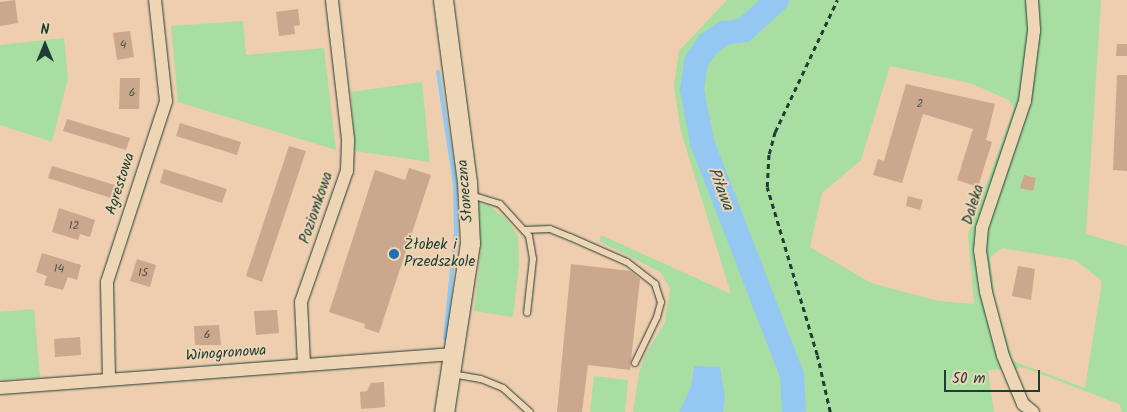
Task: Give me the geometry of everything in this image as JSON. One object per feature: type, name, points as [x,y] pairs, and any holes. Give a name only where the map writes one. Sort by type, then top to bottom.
[{"type":"street","name":"Agrestowa","points":[[109,379],[106,282],[166,101],[155,0]]},
{"type":"street","name":"Poziomkowa","points":[[304,364],[301,302],[347,171],[348,139],[332,0]]},
{"type":"street","name":"Słoneczna","points":[[442,0],[468,194],[470,243],[444,412]]},
{"type":"street","name":"Daleka","points":[[1032,0],[1034,31],[1025,101],[982,228],[980,250],[986,292],[1003,356],[1023,404],[1033,412]]},
{"type":"street","name":"Winogronowa","points":[[0,388],[454,354]]},
{"type":"lane","points":[[468,194],[500,204],[529,236],[533,259],[527,313]]},
{"type":"lane","points":[[524,230],[550,229],[570,237],[627,262],[655,284],[661,302],[657,318],[635,363]]},
{"type":"lane","points":[[450,373],[481,379],[503,388],[530,412]]},
{"type":"path","points":[[830,412],[817,355],[768,187],[769,154],[776,132],[837,0]]},
{"type":"green space","points":[[727,0],[1101,0],[1086,234],[1127,246],[1127,412],[1122,412],[1119,404],[1025,368],[988,370],[994,412],[723,412],[725,397],[694,366],[691,386],[679,412],[633,412],[639,373],[645,355],[665,322],[670,288],[660,272],[599,241],[601,235],[731,294],[681,132],[674,86],[679,51]],"holes":[[[890,66],[970,83],[1009,100],[1014,108],[968,235],[974,304],[938,301],[871,283],[810,247],[822,193],[861,160]],[[1002,248],[1075,260],[1102,281],[1085,388],[1013,361],[995,301],[990,257]]]},
{"type":"green space","points":[[243,21],[246,55],[324,48],[336,150],[178,102],[171,26]]},
{"type":"green space","points":[[64,38],[68,78],[52,142],[0,125],[0,45]]},
{"type":"green space","points":[[422,82],[430,162],[355,151],[351,92]]},
{"type":"green space","points":[[478,203],[488,205],[507,220],[518,236],[519,265],[513,317],[474,311],[481,249]]},
{"type":"green space","points":[[34,309],[40,377],[0,380],[0,312]]},
{"type":"green space","points":[[594,376],[628,380],[625,412],[590,412]]},
{"type":"water","points":[[694,366],[720,367],[725,397],[723,412],[679,412],[691,386]]},
{"type":"building","points":[[15,0],[18,23],[0,26],[0,2]]},
{"type":"building","points":[[298,9],[300,25],[294,26],[295,34],[279,36],[276,12]]},
{"type":"building","points":[[130,31],[134,57],[117,60],[113,33]]},
{"type":"building","points":[[1117,44],[1127,44],[1127,56],[1116,56]]},
{"type":"building","points":[[1117,75],[1127,75],[1127,171],[1113,170]]},
{"type":"building","points":[[120,78],[140,78],[139,109],[119,109]]},
{"type":"building","points":[[906,84],[995,104],[986,140],[992,142],[978,187],[957,180],[973,129],[923,114],[902,183],[873,175],[878,159],[884,161]]},
{"type":"building","points":[[67,119],[130,138],[126,150],[63,131]]},
{"type":"building","points":[[180,123],[241,142],[237,155],[176,136]]},
{"type":"building","points":[[289,146],[306,151],[262,282],[246,276]]},
{"type":"building","points":[[52,166],[115,185],[111,198],[48,178]]},
{"type":"building","name":"Żłobek i Przedszkole","points":[[409,168],[431,175],[379,333],[364,328],[365,324],[329,312],[375,170],[405,180]]},
{"type":"building","points":[[164,169],[227,189],[222,203],[160,183]]},
{"type":"building","points":[[1024,175],[1036,178],[1033,191],[1020,188]]},
{"type":"building","points":[[908,196],[923,200],[920,210],[906,206]]},
{"type":"building","points":[[59,208],[95,220],[90,237],[80,234],[78,240],[52,232]]},
{"type":"building","points":[[42,253],[81,265],[77,280],[68,277],[63,290],[44,285],[47,276],[36,272]]},
{"type":"building","points":[[137,259],[156,265],[150,287],[130,281]]},
{"type":"building","points":[[571,264],[630,271],[640,279],[630,370],[588,365],[582,412],[557,412]]},
{"type":"building","points":[[1018,266],[1035,269],[1031,300],[1012,296]]},
{"type":"building","points":[[277,310],[279,333],[256,335],[254,311]]},
{"type":"building","points":[[219,325],[221,345],[195,345],[194,326]]},
{"type":"building","points":[[80,337],[81,355],[55,357],[54,339]]},
{"type":"building","points":[[384,382],[385,407],[361,409],[360,392],[367,391],[371,383]]},
{"type":"waterway","name":"Piława","points":[[777,0],[744,30],[724,33],[708,44],[696,62],[692,90],[702,142],[792,375],[794,412]]},
{"type":"waterway","points":[[438,72],[455,184],[456,231],[445,338]]},
{"type":"place","name":"Żłobek i Przedszkole","points":[[394,254]]}]
